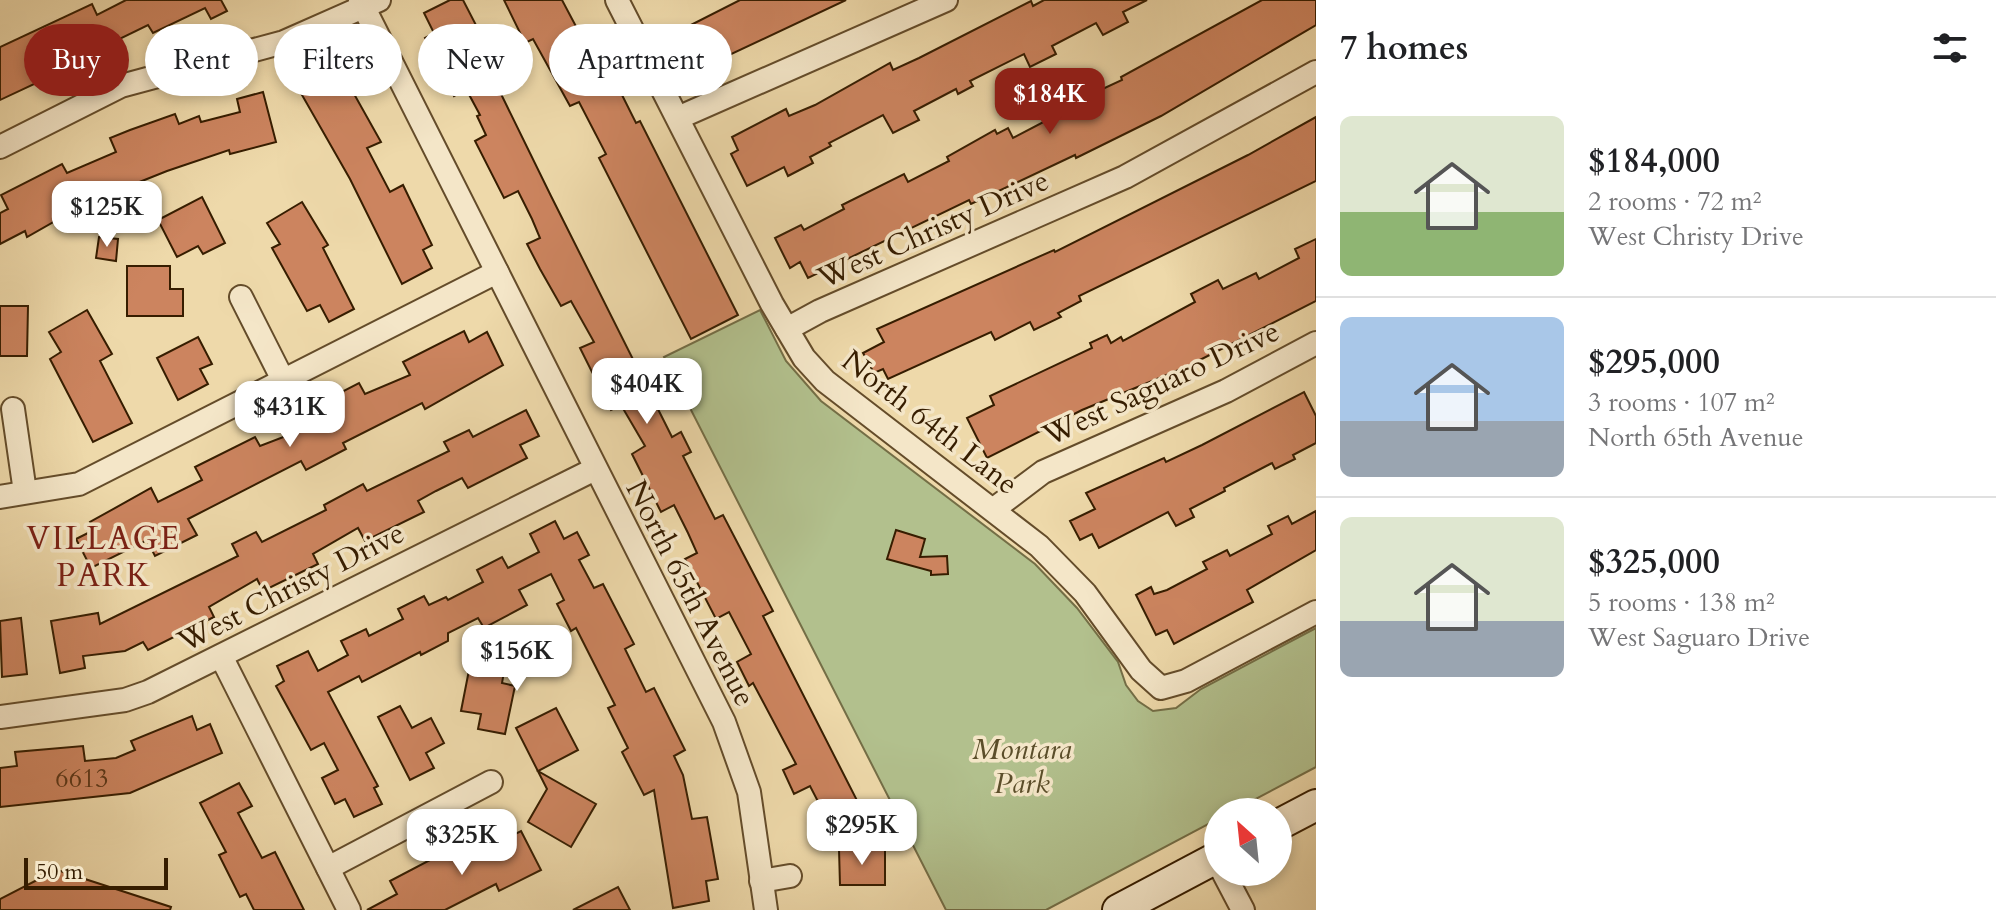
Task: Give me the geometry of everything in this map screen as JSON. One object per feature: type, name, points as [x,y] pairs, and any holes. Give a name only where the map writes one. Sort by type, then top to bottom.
[{"type":"main road","points":[[1292,818],[1316,805]]},
{"type":"main road","points":[[1118,910],[1204,869]]},
{"type":"street","name":"North 64th Lane","points":[[617,0],[804,358],[825,381],[1039,546],[1085,593],[1141,670],[1161,688],[1186,681],[1316,612]]},
{"type":"street","points":[[680,117],[946,0]]},
{"type":"street","points":[[0,147],[121,86],[284,42],[367,2]]},
{"type":"street","name":"North 65th Avenue","points":[[367,2],[497,272],[739,757],[749,792],[766,910]]},
{"type":"street","name":"West Christy Drive","points":[[787,329],[820,311],[1125,177],[1316,72]]},
{"type":"street","points":[[0,497],[79,484],[497,272]]},
{"type":"street","points":[[241,297],[283,380]]},
{"type":"street","name":"West Saguaro Drive","points":[[994,509],[1043,472],[1226,391],[1316,343]]},
{"type":"street","points":[[13,409],[25,492]]},
{"type":"street","name":"West Christy Drive","points":[[0,717],[125,700],[221,656],[595,469]]},
{"type":"street","points":[[221,656],[349,910]]},
{"type":"street","points":[[328,868],[491,782]]},
{"type":"street","points":[[761,881],[790,876]]},
{"type":"street","points":[[1231,886],[1243,910]]},
{"type":"green space","name":"Montara Park","points":[[760,310],[786,361],[821,401],[1035,564],[1077,608],[1118,662],[1126,685],[1138,701],[1153,711],[1176,708],[1201,689],[1316,628],[1316,767],[1257,798],[1204,798],[1204,826],[1046,910],[946,910],[664,357]]},
{"type":"building","points":[[126,0],[221,0],[227,11],[211,19],[205,8],[172,24],[145,24],[129,34],[129,24],[49,24],[92,4],[97,15]]},
{"type":"building","points":[[450,0],[463,0],[475,24],[430,24],[424,13]]},
{"type":"building","points":[[504,0],[562,0],[575,24],[549,24],[549,68],[533,39],[533,24],[516,24]]},
{"type":"building","points":[[740,0],[846,0],[732,54],[732,24],[693,24]]},
{"type":"building","points":[[1044,0],[1147,0],[1123,12],[1128,22],[1103,35],[1096,23],[1052,46],[1056,54],[1030,67],[1024,54],[970,81],[973,86],[958,94],[956,89],[914,111],[919,120],[893,133],[883,115],[829,143],[831,146],[810,157],[813,163],[788,176],[784,167],[747,186],[731,154],[738,150],[732,137],[786,109],[789,116],[815,105],[890,63],[893,70],[1031,1],[1033,6]]},
{"type":"building","points":[[1262,0],[1316,0],[1316,25],[1161,116],[1076,158],[1075,155],[971,204],[969,200],[808,278],[800,262],[790,268],[775,238],[801,225],[804,230],[844,209],[842,205],[904,174],[908,182],[949,161],[947,157],[995,130],[997,134],[1008,128],[1013,138],[1055,116],[1053,112],[1122,80],[1121,77]]},
{"type":"building","points":[[24,36],[24,89],[0,100],[0,47]]},
{"type":"building","points":[[263,92],[276,142],[230,154],[229,150],[167,171],[87,203],[27,237],[25,231],[0,244],[0,213],[8,209],[1,195],[62,164],[67,173],[116,152],[110,138],[130,130],[175,114],[179,124],[199,116],[201,122],[240,112],[237,99],[258,96]]},
{"type":"building","points":[[303,96],[355,96],[381,142],[367,148],[390,192],[403,185],[432,245],[423,250],[432,268],[402,284],[350,179]]},
{"type":"building","points":[[470,96],[502,96],[672,437],[681,432],[691,452],[683,456],[715,519],[723,515],[773,611],[763,616],[869,824],[829,844],[816,819],[825,815],[810,786],[794,794],[783,770],[796,764],[753,683],[749,686],[737,662],[751,654],[729,612],[716,619],[685,559],[697,553],[674,505],[661,512],[632,454],[645,446],[621,405],[611,410],[580,348],[594,342],[571,301],[561,306],[527,244],[540,238],[518,191],[504,198],[475,141],[486,135],[477,116],[480,115]]},
{"type":"building","points":[[564,96],[622,96],[636,123],[640,121],[738,315],[691,339],[599,158],[606,154],[579,102],[570,106]]},
{"type":"building","points":[[1316,117],[1316,181],[1079,296],[1081,301],[1058,313],[1061,317],[1034,330],[1030,322],[995,340],[991,332],[888,379],[883,369],[874,373],[863,353],[884,342],[877,329],[1055,252],[1248,155]]},
{"type":"building","points":[[202,197],[225,243],[203,254],[198,246],[177,257],[158,220]]},
{"type":"building","points":[[302,202],[328,245],[323,248],[354,309],[329,322],[320,305],[307,311],[272,248],[280,244],[267,223]]},
{"type":"building","points":[[99,237],[118,239],[116,261],[96,258]]},
{"type":"building","points":[[1316,239],[1316,301],[1186,367],[1082,410],[987,458],[967,418],[994,405],[990,396],[1092,348],[1090,343],[1107,335],[1111,343],[1121,337],[1123,341],[1195,302],[1191,294],[1218,280],[1223,289],[1256,273],[1259,279],[1299,258],[1295,249]]},
{"type":"building","points":[[127,266],[170,266],[170,289],[183,289],[183,316],[127,316]]},
{"type":"building","points":[[0,306],[28,306],[27,356],[0,356]]},
{"type":"building","points":[[87,310],[112,354],[100,361],[132,423],[93,442],[50,359],[61,352],[49,332]]},
{"type":"building","points":[[464,331],[469,342],[487,332],[503,365],[425,409],[422,403],[343,443],[346,449],[306,470],[301,461],[188,519],[197,535],[155,556],[147,540],[91,568],[76,539],[94,530],[90,522],[151,488],[158,502],[202,480],[195,467],[255,437],[260,446],[307,428],[299,414],[359,383],[365,394],[410,375],[403,362]]},
{"type":"building","points":[[198,337],[212,364],[200,369],[208,384],[178,400],[157,358]]},
{"type":"building","points":[[1304,392],[1316,416],[1316,443],[1293,455],[1295,459],[1275,469],[1272,463],[1224,488],[1225,491],[1190,509],[1194,517],[1176,526],[1168,512],[1099,548],[1092,534],[1080,540],[1070,521],[1095,509],[1086,493],[1164,458],[1166,462]]},
{"type":"building","points":[[526,410],[539,436],[520,445],[527,458],[468,488],[462,478],[436,491],[418,501],[424,512],[365,541],[358,528],[313,554],[318,564],[263,591],[257,579],[209,607],[214,617],[148,650],[143,642],[125,651],[83,656],[85,668],[60,673],[51,621],[98,613],[100,624],[238,556],[232,544],[256,532],[262,542],[326,510],[324,505],[363,484],[367,491],[449,451],[444,442],[469,430],[473,437]]},
{"type":"building","points":[[1316,511],[1316,550],[1247,590],[1253,602],[1174,644],[1167,630],[1156,635],[1136,595],[1151,587],[1154,594],[1167,590],[1207,569],[1203,562],[1227,550],[1230,556],[1272,534],[1268,526],[1288,516],[1292,524]]},
{"type":"building","points":[[555,521],[564,539],[577,532],[589,555],[579,560],[594,588],[603,584],[634,644],[625,649],[646,692],[654,688],[685,750],[674,756],[683,775],[692,819],[707,817],[718,879],[706,881],[709,901],[673,908],[654,790],[644,795],[622,752],[628,748],[608,708],[615,705],[576,628],[571,631],[557,604],[564,600],[551,574],[519,590],[527,605],[484,628],[478,618],[448,633],[448,641],[421,655],[420,652],[362,682],[359,676],[328,692],[378,786],[374,788],[382,804],[354,817],[345,799],[335,804],[322,778],[338,770],[324,743],[311,750],[276,686],[284,681],[277,666],[308,651],[318,671],[348,655],[341,641],[366,629],[369,636],[403,619],[398,609],[424,596],[429,605],[446,597],[448,600],[483,582],[477,570],[502,557],[508,568],[539,552],[530,534]]},
{"type":"building","points":[[896,530],[925,539],[920,557],[947,556],[948,574],[931,575],[931,571],[887,559]]},
{"type":"building","points":[[21,618],[27,674],[2,677],[0,621]]},
{"type":"building","points":[[470,665],[504,672],[502,683],[515,686],[505,734],[478,729],[481,714],[461,711]]},
{"type":"building","points":[[400,706],[412,728],[431,718],[444,743],[426,753],[434,768],[410,780],[378,717]]},
{"type":"building","points":[[556,708],[578,750],[538,771],[596,804],[571,847],[528,822],[547,789],[516,728]]},
{"type":"building","points":[[192,716],[197,730],[210,724],[222,753],[130,793],[0,807],[0,768],[17,766],[15,752],[83,746],[85,761],[116,758],[135,750],[131,741]]},
{"type":"building","points":[[239,783],[252,806],[238,813],[262,858],[275,852],[304,910],[254,910],[246,894],[240,897],[219,855],[226,852],[200,803]]},
{"type":"building","points":[[521,831],[541,870],[499,891],[496,884],[445,910],[367,910],[397,894],[390,881],[447,851],[451,859],[469,850],[472,856]]},
{"type":"building","points":[[839,849],[885,849],[885,885],[840,885]]},
{"type":"building","points":[[45,866],[171,907],[170,910],[0,910],[0,899],[41,878]]},
{"type":"building","points":[[618,887],[630,910],[573,910]]},
{"type":"district","name":"VILLAGE PARK","points":[[104,556]]}]
